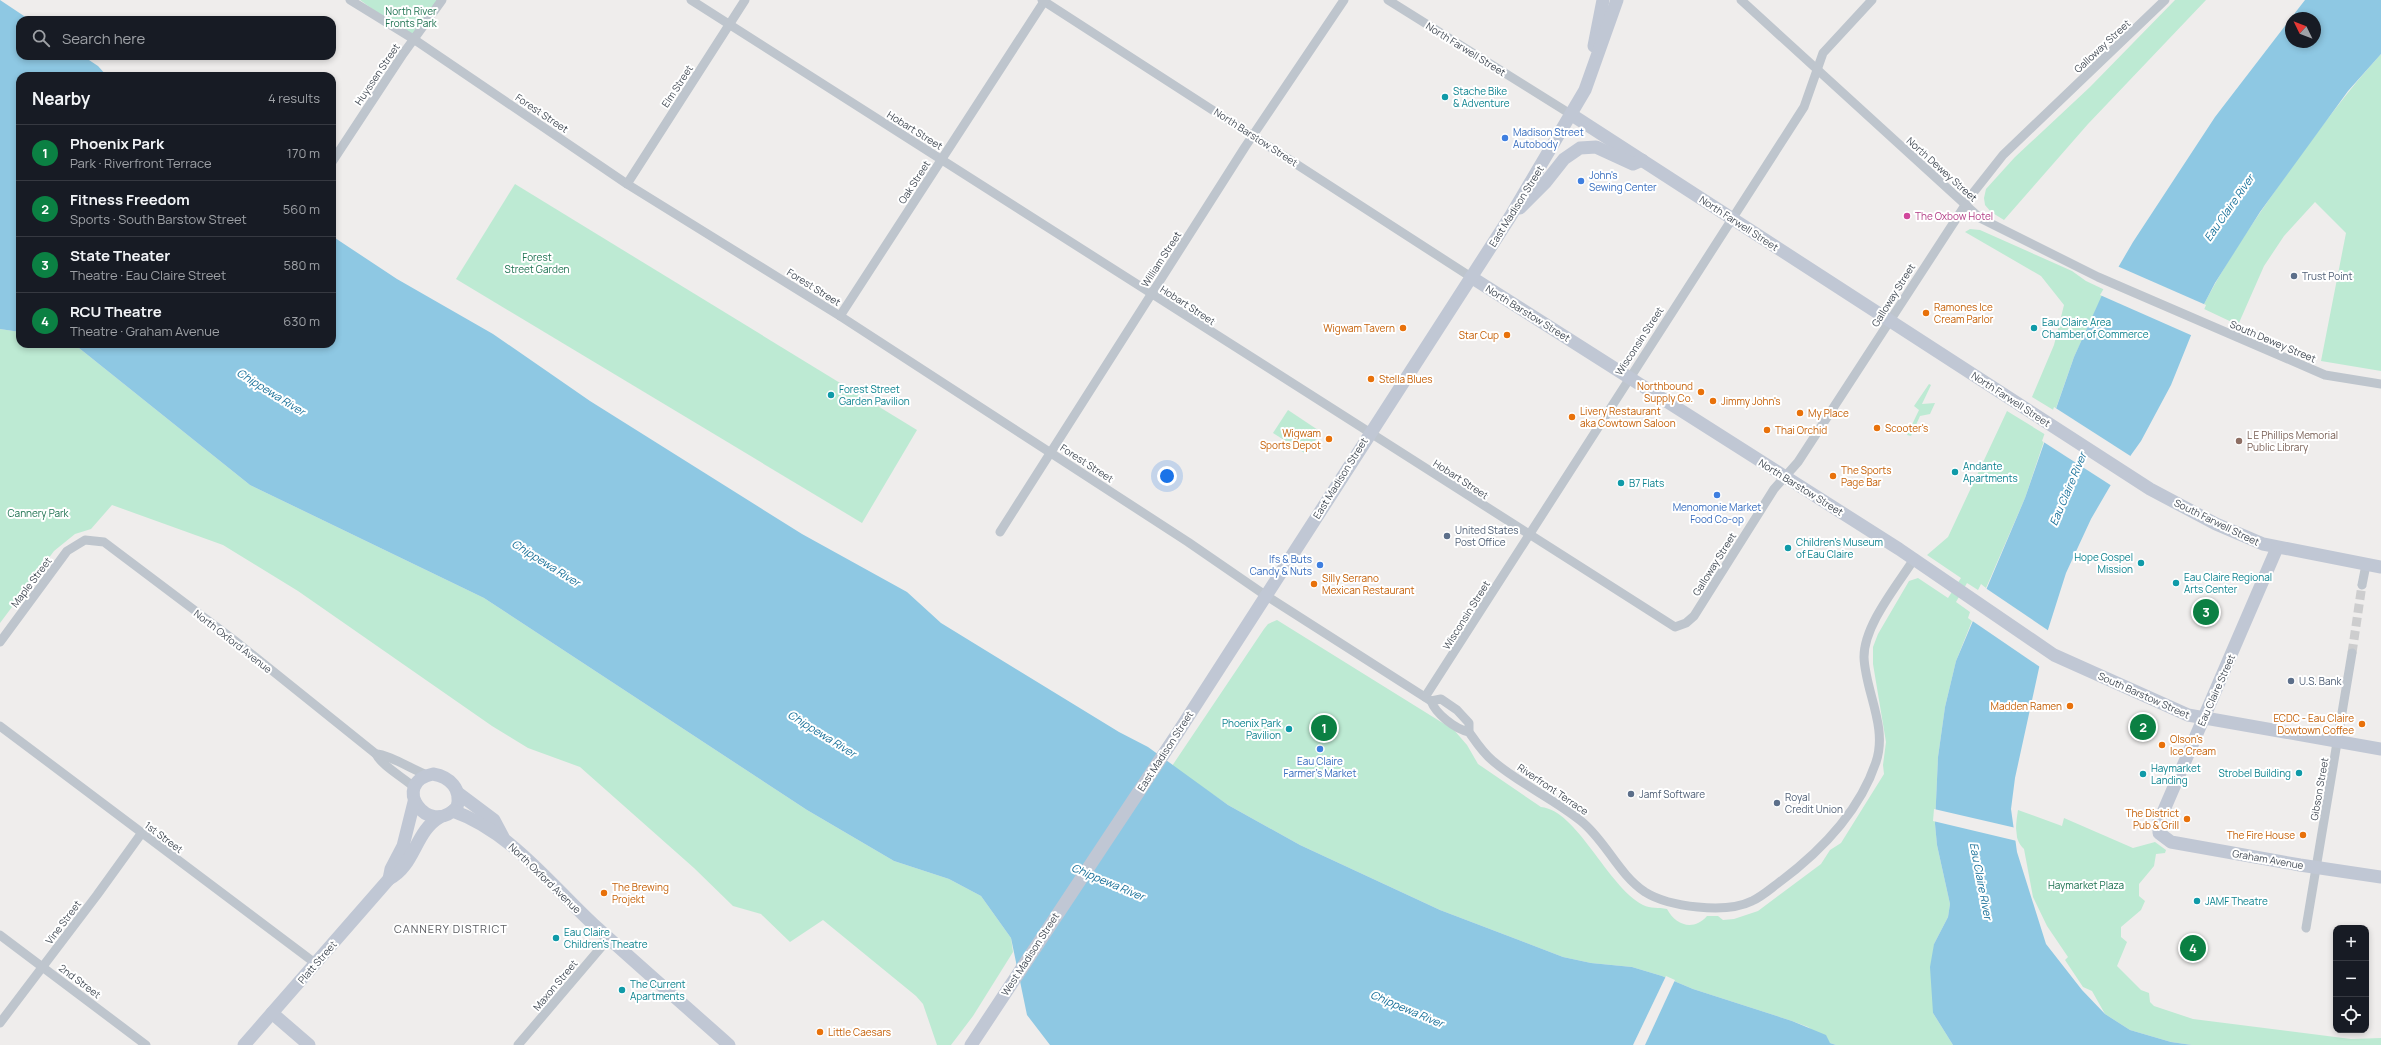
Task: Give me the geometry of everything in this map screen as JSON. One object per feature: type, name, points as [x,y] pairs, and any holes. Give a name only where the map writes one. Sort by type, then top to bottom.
[{"type":"main road","name":"East Madison Street","points":[[1586,85],[1603,0]]},
{"type":"main road","name":"East Madison Street","points":[[1088,868],[1177,734],[1369,433],[1510,217],[1572,115],[1586,85],[1617,0]]},
{"type":"main road","name":"North Farwell Street","points":[[1572,115],[2088,450]]},
{"type":"main road","points":[[1510,217],[1530,199],[1564,159],[1574,150],[1589,146],[1596,147],[1633,164],[1642,160]]},
{"type":"main road","name":"North Barstow Street","points":[[1471,276],[1914,559],[2014,627]]},
{"type":"main road","name":"South Farwell Street","points":[[2088,450],[2133,478],[2216,524],[2263,544],[2277,548],[2381,567]]},
{"type":"main road","name":"Eau Claire Street","points":[[2159,833],[2159,821],[2277,548]]},
{"type":"main road","name":"South Barstow Street","points":[[2014,627],[2054,655],[2188,716],[2203,720],[2221,720],[2381,749]]},
{"type":"main road","points":[[426,775],[442,775],[449,780],[458,792],[459,800],[453,811],[440,817],[425,812],[414,802],[414,787],[426,775]]},
{"type":"main road","name":"North Oxford Avenue","points":[[458,792],[494,820],[504,839]]},
{"type":"main road","name":"Platt Street","points":[[389,878],[391,869],[403,846],[414,802]]},
{"type":"main road","name":"North Oxford Avenue","points":[[453,811],[469,817],[504,839],[609,938],[729,1045]]},
{"type":"main road","name":"Platt Street","points":[[244,1045],[389,878],[399,874],[426,828],[440,817]]},
{"type":"main road","name":"Graham Avenue","points":[[2159,833],[2171,842],[2381,877]]},
{"type":"main road","name":"West Madison Street","points":[[970,1044],[1088,868]]},
{"type":"main road","points":[[272,1013],[309,1045]]},
{"type":"street","name":"Forest Street","points":[[350,0],[415,40],[627,184],[840,316],[1188,542],[1266,595]]},
{"type":"street","name":"Huyssen Street","points":[[336,156],[442,0]]},
{"type":"street","name":"Hobart Street","points":[[691,0],[1529,536],[1674,627]]},
{"type":"street","name":"Elm Street","points":[[627,184],[746,0]]},
{"type":"street","name":"North Barstow Street","points":[[1043,0],[1471,276]]},
{"type":"street","name":"Oak Street","points":[[840,316],[1043,0]]},
{"type":"street","name":"William Street","points":[[1000,532],[1151,294],[1344,0]]},
{"type":"street","name":"North Farwell Street","points":[[1388,0],[1572,115]]},
{"type":"street","name":"North Dewey Street","points":[[1741,0],[1980,218],[2006,233],[2161,305]]},
{"type":"street","name":"Wisconsin Street","points":[[1428,699],[1629,376],[1804,107],[1823,53],[1872,0]]},
{"type":"street","name":"Galloway Street","points":[[1674,627],[1686,623],[1694,616],[1774,489],[1798,462],[1964,205],[2003,155],[2165,0]]},
{"type":"street","name":"South Dewey Street","points":[[2161,305],[2325,375],[2381,384]]},
{"type":"street","name":"Maple Street","points":[[0,642],[67,551],[85,540]]},
{"type":"street","name":"North Oxford Avenue","points":[[85,540],[104,542],[234,640],[376,754],[379,761],[400,774],[414,787]]},
{"type":"street","name":"Riverfront Terrace","points":[[1266,595],[1428,699],[1434,710],[1461,730],[1469,732],[1494,762],[1584,822],[1628,876],[1645,892],[1666,901],[1715,908],[1727,908],[1752,902],[1820,850],[1841,823],[1869,779],[1877,760],[1880,743],[1865,666],[1866,644],[1875,620],[1914,559]]},
{"type":"street","points":[[2362,585],[2366,565]]},
{"type":"street","name":"Gibson Street","points":[[2306,928],[2339,742],[2352,653]]},
{"type":"street","name":"Riverfront Terrace","points":[[1428,699],[1441,699],[1457,710],[1469,723],[1469,732]]},
{"type":"street","name":"1st Street","points":[[0,726],[141,834],[315,963]]},
{"type":"street","name":"North Oxford Avenue","points":[[376,754],[384,754],[404,766],[426,775]]},
{"type":"street","name":"Vine Street","points":[[0,1023],[141,834]]},
{"type":"street","name":"2nd Street","points":[[0,935],[146,1045]]},
{"type":"street","name":"Maxon Street","points":[[518,1045],[609,938]]},
{"type":"green space","name":"North River Fronts Park","points":[[360,0],[442,0],[415,40]]},
{"type":"green space","points":[[2175,0],[2206,0],[2088,124],[2004,220],[1991,212],[1985,205],[1984,198],[1986,189],[2015,157],[2090,87]]},
{"type":"green space","points":[[2381,54],[2381,371],[2321,361],[2346,233],[2315,202],[2284,236],[2264,266],[2238,325],[2202,308],[2234,252],[2294,164],[2347,94]]},
{"type":"green space","name":"Forest Street Garden","points":[[515,184],[917,430],[862,523],[456,279]]},
{"type":"green space","points":[[1970,229],[1980,230],[2072,271],[2086,281],[2105,290],[2074,357],[2055,411],[2032,397],[2054,345],[2064,305],[2041,276],[1965,232]]},
{"type":"green space","name":"Cannery Park","points":[[0,329],[16,331],[16,348],[79,348],[250,485],[484,598],[807,810],[894,861],[949,879],[981,896],[1011,938],[1013,952],[973,1016],[951,1045],[937,1045],[923,1004],[916,996],[823,920],[790,942],[761,914],[733,906],[694,868],[580,767],[528,748],[492,726],[298,591],[223,545],[112,505],[91,529],[75,534],[54,551],[0,623]]},
{"type":"green space","points":[[1929,384],[1931,385],[1922,404],[1935,403],[1930,414],[1920,416],[1911,436],[1907,435],[1919,410],[1914,406]]},
{"type":"green space","points":[[1288,410],[1321,432],[1306,454],[1273,433]]},
{"type":"green space","points":[[2007,411],[2046,435],[2025,498],[1986,588],[1981,584],[1978,590],[1967,583],[1956,602],[1970,612],[1968,618],[1972,621],[1956,661],[1945,707],[1938,757],[1935,824],[1937,845],[1950,904],[1948,917],[1934,944],[1933,1013],[1953,1045],[1836,1045],[1830,1043],[1808,1027],[1693,989],[1662,976],[1632,967],[1591,963],[1563,957],[1440,910],[1300,845],[1228,805],[1172,766],[1264,629],[1268,624],[1277,620],[1454,730],[1467,745],[1478,764],[1541,807],[1554,811],[1567,821],[1580,834],[1617,882],[1643,905],[1667,909],[1680,923],[1691,925],[1697,924],[1707,916],[1718,916],[1723,920],[1734,919],[1758,911],[1821,864],[1830,850],[1841,843],[1884,774],[1883,765],[1886,742],[1873,664],[1873,647],[1878,634],[1909,581],[1918,578],[1948,598],[1961,578],[1927,555],[1948,537]]},
{"type":"green space","name":"Haymarket Plaza","points":[[2018,810],[2062,826],[2064,818],[2133,848],[2155,842],[2166,850],[2165,853],[2156,854],[2154,866],[2139,884],[2139,896],[2145,901],[2141,910],[2121,927],[2121,937],[2127,942],[2117,966],[2141,990],[2149,993],[2150,1002],[2154,1006],[2193,1019],[2351,1039],[2381,1038],[2381,1045],[2192,1045],[2171,1042],[2130,1030],[2105,1014],[2092,991],[2083,987],[2065,960],[2068,957],[2047,926],[2033,897],[2024,849],[2018,841],[2016,831]]},
{"type":"water","points":[[0,0],[24,16],[16,16],[16,60],[89,60],[103,72],[16,72],[16,331],[0,329]]},
{"type":"water","name":"Eau Claire River","points":[[2305,0],[2381,0],[2381,54],[2348,91],[2260,212],[2215,283],[2202,308],[2171,385],[2141,441],[2116,476],[2091,519],[2066,573],[2046,636],[2015,778],[2011,809],[2017,852],[2046,944],[2082,990],[2105,1014],[2130,1030],[2171,1042],[2192,1045],[1953,1045],[1933,1013],[1930,967],[1934,944],[1948,917],[1950,904],[1937,845],[1935,824],[1938,757],[1945,707],[1956,661],[2025,498],[2074,357],[2102,295],[2133,242],[2215,117],[2285,26],[2285,48],[2321,48],[2321,12],[2296,12]]},
{"type":"water","name":"Chippewa River","points":[[336,239],[397,279],[493,334],[590,401],[802,534],[907,592],[941,623],[1119,732],[1148,747],[1228,805],[1300,845],[1440,910],[1563,957],[1591,963],[1632,967],[1662,976],[1693,989],[1792,1021],[1826,1035],[1830,1043],[1836,1045],[1050,1045],[1027,1015],[1011,938],[981,896],[949,879],[894,861],[807,810],[484,598],[250,485],[79,348],[336,348]]},
{"type":"pier","points":[[2117,266],[2206,305],[2193,336],[2100,295]]},
{"type":"pier","points":[[2054,407],[2132,457],[2112,486],[2042,441]]},
{"type":"pier","points":[[1984,587],[2049,631],[2040,667],[1971,620]]},
{"type":"pier","points":[[1934,809],[2016,828],[2017,841],[1933,821]]},
{"type":"pier","points":[[1666,976],[1675,980],[1645,1045],[1633,1045]]},
{"type":"tunnel","points":[[2352,653],[2362,585]]},
{"type":"place","name":"Stache Bike & Adventure","points":[[1445,97]]},
{"type":"place","name":"Madison Street Autobody","points":[[1505,138]]},
{"type":"place","name":"John's Sewing Center","points":[[1581,181]]},
{"type":"place","name":"The Oxbow Hotel","points":[[1907,216]]},
{"type":"place","name":"Trust Point","points":[[2294,276]]},
{"type":"place","name":"Ramones Ice Cream Parlor","points":[[1926,313]]},
{"type":"place","name":"Wigwam Tavern","points":[[1403,328]]},
{"type":"place","name":"Eau Claire Area Chamber of Commerce","points":[[2034,328]]},
{"type":"place","name":"Star Cup","points":[[1507,335]]},
{"type":"place","name":"Stella Blues","points":[[1371,379]]},
{"type":"place","name":"Northbound Supply Co.","points":[[1701,392]]},
{"type":"place","name":"Forest Street Garden Pavilion","points":[[831,395]]},
{"type":"place","name":"Jimmy John's","points":[[1713,401]]},
{"type":"place","name":"My Place","points":[[1800,413]]},
{"type":"place","name":"Livery Restaurant aka Cowtown Saloon","points":[[1572,417]]},
{"type":"place","name":"Scooter's","points":[[1877,428]]},
{"type":"place","name":"Thai Orchid","points":[[1767,430]]},
{"type":"place","name":"Wigwam Sports Depot","points":[[1329,439]]},
{"type":"place","name":"L E Phillips Memorial Public Library","points":[[2239,441]]},
{"type":"place","name":"Andante Apartments","points":[[1955,472]]},
{"type":"place","name":"The Sports Page Bar","points":[[1833,476]]},
{"type":"place","name":"B7 Flats","points":[[1621,483]]},
{"type":"place","name":"Menomonie Market Food Co-op","points":[[1717,495]]},
{"type":"place","name":"United States Post Office","points":[[1447,536]]},
{"type":"place","name":"Children’s Museum of Eau Claire","points":[[1788,548]]},
{"type":"place","name":"Hope Gospel Mission","points":[[2141,563]]},
{"type":"place","name":"Ifs & Buts Candy & Nuts","points":[[1320,565]]},
{"type":"place","name":"Eau Claire Regional Arts Center","points":[[2176,583]]},
{"type":"place","name":"Silly Serrano Mexican Restaurant","points":[[1314,584]]},
{"type":"place","name":"State Theater","points":[[2206,612]]},
{"type":"place","name":"U.S. Bank","points":[[2291,681]]},
{"type":"place","name":"Madden Ramen","points":[[2070,706]]},
{"type":"place","name":"ECDC - Eau Claire Dowtown Coffee","points":[[2362,724]]},
{"type":"place","name":"Fitness Freedom","points":[[2143,727]]},
{"type":"place","name":"Phoenix Park","points":[[1324,728]]},
{"type":"place","name":"Phoenix Park Pavilion","points":[[1289,729]]},
{"type":"place","name":"Olson's Ice Cream","points":[[2162,745]]},
{"type":"place","name":"Eau Claire Farmer's Market","points":[[1320,749]]},
{"type":"place","name":"Strobel Building","points":[[2299,773]]},
{"type":"place","name":"Haymarket Landing","points":[[2143,774]]},
{"type":"place","name":"Jamf Software","points":[[1631,794]]},
{"type":"place","name":"Royal Credit Union","points":[[1777,803]]},
{"type":"place","name":"The District Pub & Grill","points":[[2187,819]]},
{"type":"place","name":"The Fire House","points":[[2303,835]]},
{"type":"place","name":"The Brewing Projekt","points":[[604,893]]},
{"type":"place","name":"JAMF Theatre","points":[[2197,901]]},
{"type":"place","name":"Eau Claire Children's Theatre","points":[[556,938]]},
{"type":"place","name":"RCU Theatre","points":[[2193,948]]},
{"type":"place","name":"The Current Apartments","points":[[622,990]]},
{"type":"place","name":"Little Caesars","points":[[820,1032]]},
{"type":"district","name":"CANNERY DISTRICT","points":[[451,929]]}]
